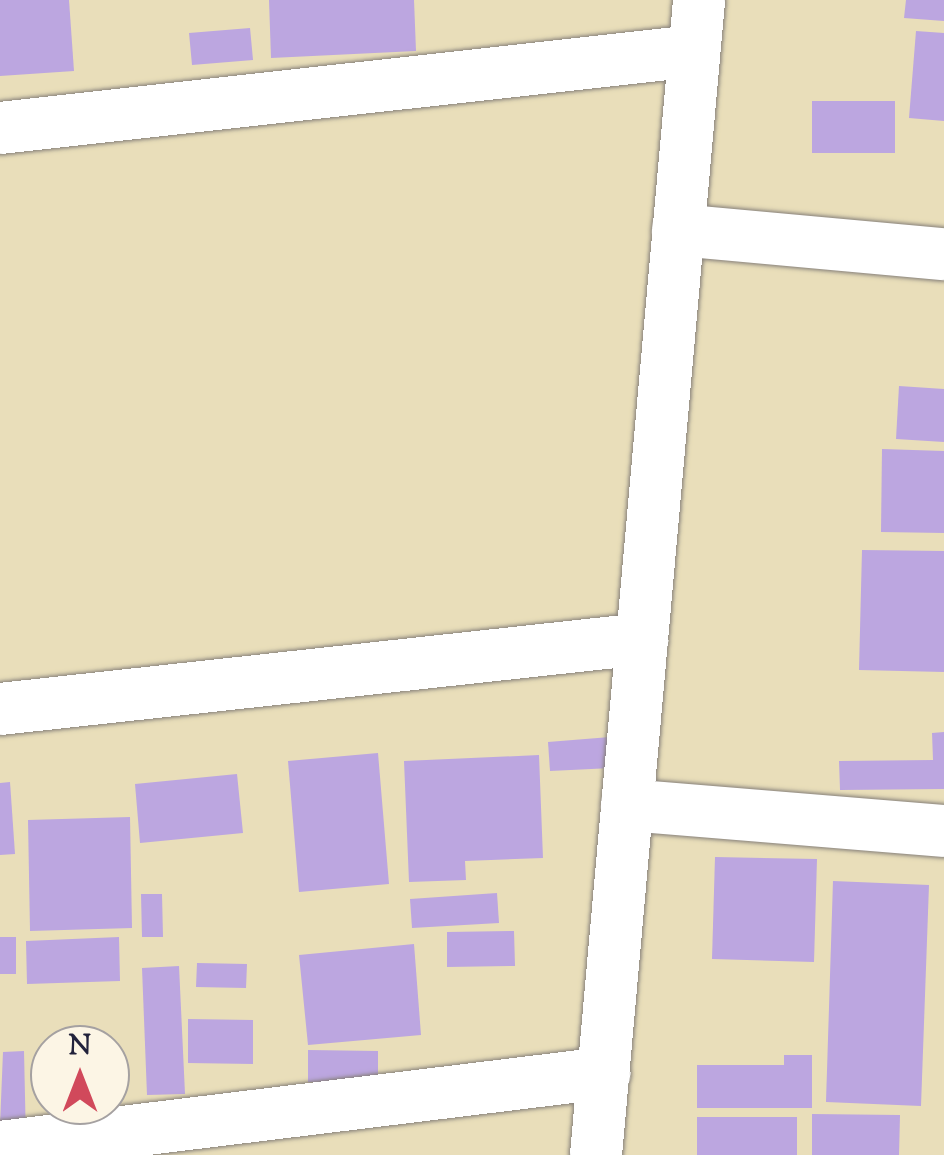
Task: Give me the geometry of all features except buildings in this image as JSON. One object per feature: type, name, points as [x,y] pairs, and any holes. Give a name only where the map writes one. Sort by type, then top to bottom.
[{"type":"street","points":[[596,1155],[699,0]]},
{"type":"street","points":[[0,128],[694,52]]},
{"type":"street","points":[[678,230],[944,254]]},
{"type":"street","points":[[0,709],[642,639]]},
{"type":"street","points":[[627,805],[944,831]]},
{"type":"street","points":[[0,1146],[604,1073]]}]
